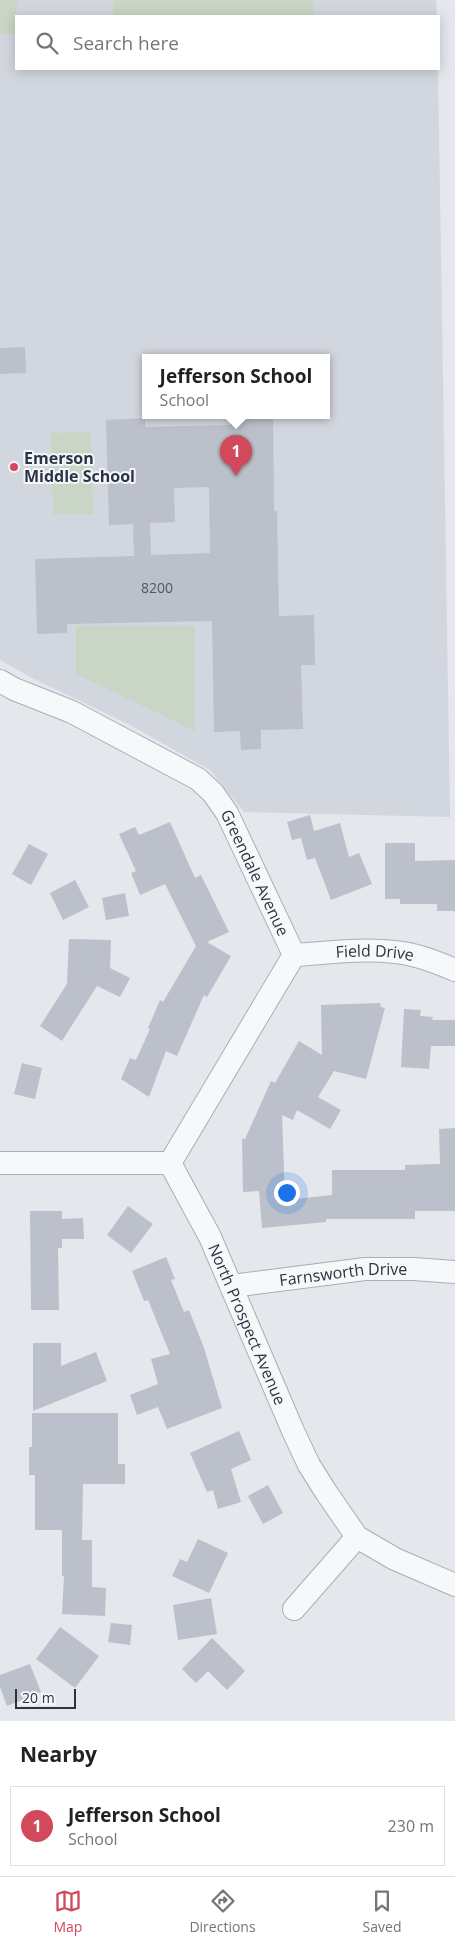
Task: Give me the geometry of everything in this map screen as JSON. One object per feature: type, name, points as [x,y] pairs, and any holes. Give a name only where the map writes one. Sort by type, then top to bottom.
[{"type":"street","name":"Greendale Avenue","points":[[0,681],[14,689],[80,716],[198,779],[213,793],[227,813],[294,955],[170,1163]]},
{"type":"street","name":"Field Drive","points":[[294,955],[372,950],[396,952],[420,957],[455,970]]},
{"type":"street","points":[[0,1163],[170,1163]]},
{"type":"street","name":"North Prospect Avenue","points":[[170,1163],[210,1237],[309,1465],[357,1537],[395,1559],[455,1585]]},
{"type":"street","name":"Farnsworth Drive","points":[[232,1286],[365,1269],[414,1269],[455,1272]]},
{"type":"street","points":[[294,1609],[357,1537]]},
{"type":"shaded area","points":[[0,0],[436,0],[437,15],[15,15],[15,70],[438,70],[450,817],[244,812],[210,770],[128,724],[30,677],[0,660]]},
{"type":"green space","points":[[0,0],[17,0],[15,34],[0,34]]},
{"type":"green space","points":[[113,0],[313,0],[313,15],[113,15]]},
{"type":"green space","points":[[91,432],[93,514],[53,514],[51,433]]},
{"type":"green space","points":[[76,626],[195,626],[195,731],[76,674]]},
{"type":"building","points":[[25,347],[26,373],[0,374],[0,348]]},
{"type":"building","points":[[142,418],[145,419],[145,427],[230,425],[230,419],[273,419],[274,511],[277,511],[279,616],[314,615],[315,665],[301,665],[303,729],[261,730],[261,749],[241,750],[240,731],[214,732],[212,621],[67,624],[67,633],[37,634],[35,559],[134,556],[133,524],[109,525],[106,420]],"holes":[[[209,487],[210,553],[151,555],[150,523],[175,522],[174,488]]]},
{"type":"building","points":[[310,815],[314,831],[340,823],[349,857],[359,853],[372,884],[331,900],[315,858],[307,860],[301,838],[292,840],[287,822]]},
{"type":"building","points":[[170,822],[195,878],[201,875],[229,932],[207,942],[231,956],[207,997],[204,995],[177,1056],[166,1051],[149,1097],[121,1079],[130,1058],[136,1060],[160,1000],[163,1002],[196,946],[165,884],[140,895],[131,873],[136,871],[119,834],[135,827],[139,835]]},
{"type":"building","points":[[385,843],[415,843],[415,861],[455,860],[455,911],[437,911],[437,904],[400,904],[400,899],[385,899]]},
{"type":"building","points":[[29,844],[48,854],[31,885],[12,874]]},
{"type":"building","points":[[75,880],[89,907],[63,920],[50,893]]},
{"type":"building","points":[[125,893],[129,916],[106,920],[102,898]]},
{"type":"building","points":[[69,939],[111,940],[110,968],[130,978],[120,997],[97,986],[62,1041],[40,1026],[67,984]]},
{"type":"building","points":[[380,1003],[381,1007],[385,1008],[366,1079],[334,1071],[318,1097],[341,1110],[330,1129],[297,1110],[293,1120],[282,1115],[285,1200],[332,1195],[332,1170],[405,1170],[405,1165],[440,1164],[439,1129],[455,1128],[455,1211],[415,1211],[415,1219],[326,1219],[326,1222],[262,1228],[259,1191],[243,1192],[242,1139],[245,1139],[271,1081],[275,1083],[299,1041],[322,1055],[321,1005]]},
{"type":"building","points":[[404,1009],[421,1010],[420,1016],[433,1017],[432,1020],[455,1020],[455,1046],[431,1046],[429,1069],[401,1067]]},
{"type":"building","points":[[22,1063],[42,1068],[35,1099],[14,1094]]},
{"type":"building","points":[[128,1206],[153,1224],[131,1253],[107,1235]]},
{"type":"building","points":[[30,1211],[62,1211],[62,1219],[83,1218],[84,1239],[62,1239],[62,1248],[58,1248],[59,1310],[31,1310]]},
{"type":"building","points":[[166,1257],[175,1279],[171,1280],[184,1312],[189,1310],[204,1348],[222,1408],[167,1429],[158,1407],[137,1415],[130,1395],[158,1384],[151,1359],[170,1354],[148,1300],[144,1301],[132,1271]]},
{"type":"building","points":[[33,1343],[61,1343],[61,1366],[96,1352],[107,1381],[33,1411]]},
{"type":"building","points":[[32,1413],[118,1413],[118,1464],[125,1464],[125,1484],[83,1484],[82,1540],[92,1540],[92,1587],[106,1588],[105,1616],[62,1614],[64,1576],[62,1576],[62,1530],[35,1530],[35,1475],[29,1475],[29,1447],[32,1447]]},
{"type":"building","points":[[239,1431],[251,1460],[231,1469],[241,1502],[218,1509],[213,1490],[207,1492],[190,1453]]},
{"type":"building","points":[[268,1485],[283,1513],[263,1524],[248,1496]]},
{"type":"building","points":[[198,1539],[228,1553],[209,1593],[172,1576],[180,1559],[187,1562]]},
{"type":"building","points":[[211,1598],[217,1634],[178,1640],[173,1605]]},
{"type":"building","points":[[111,1623],[132,1625],[130,1645],[108,1642]]},
{"type":"building","points":[[60,1627],[99,1656],[75,1688],[36,1659]]},
{"type":"building","points":[[212,1638],[245,1671],[227,1690],[208,1671],[196,1683],[182,1669]]},
{"type":"building","points":[[30,1664],[41,1692],[7,1706],[0,1687],[0,1675]]},
{"type":"place","name":"Emerson Middle School","points":[[14,467]]},
{"type":"place","name":"Jefferson School","points":[[236,476]]}]
